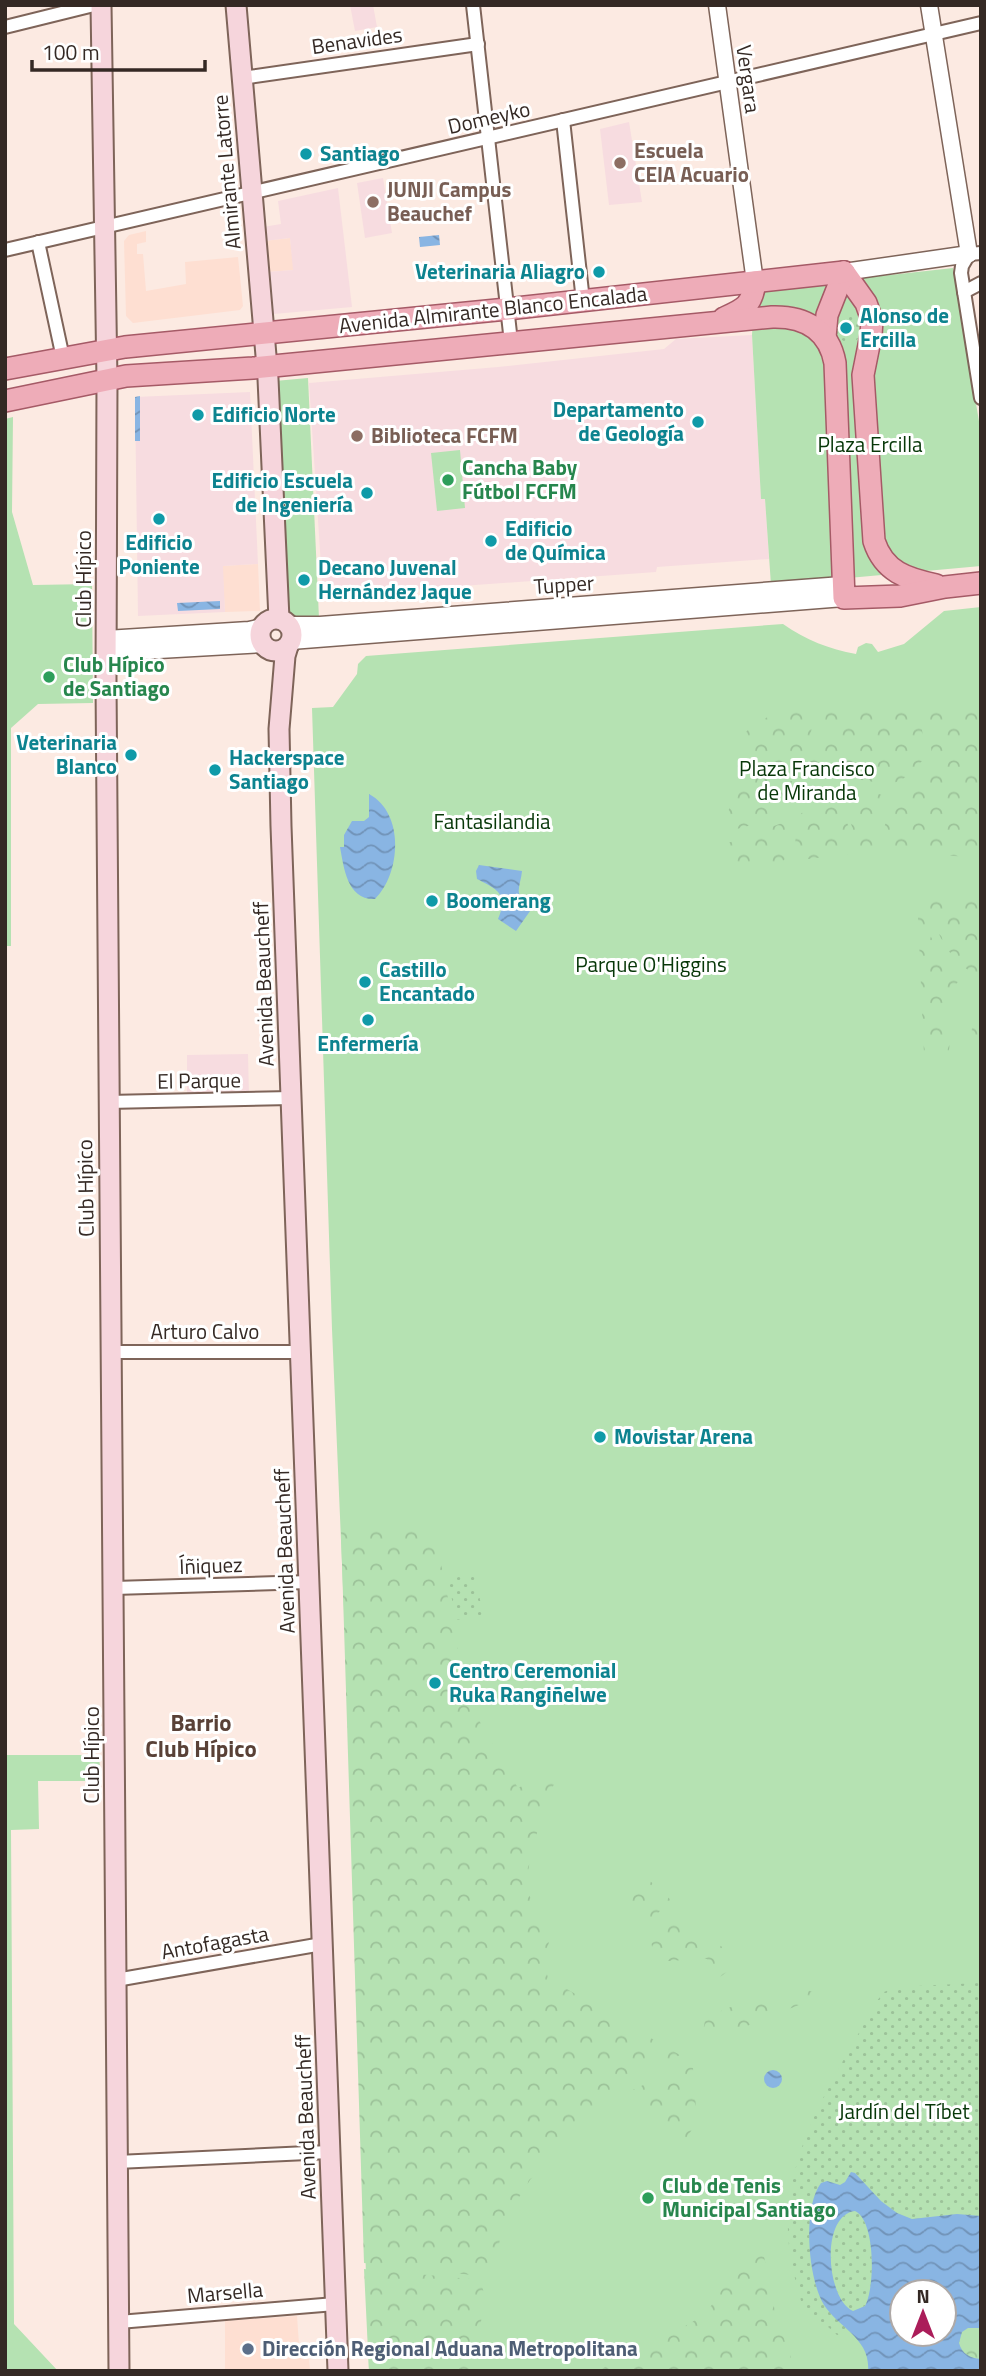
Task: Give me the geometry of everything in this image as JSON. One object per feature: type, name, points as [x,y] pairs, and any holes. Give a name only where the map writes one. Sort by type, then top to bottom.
[{"type":"main road","name":"Club Hípico","points":[[101,5],[107,380],[108,1102],[119,2371]]},
{"type":"main road","name":"Almirante Latorre","points":[[236,5],[263,334]]},
{"type":"main road","name":"Avenida Almirante Blanco Encalada","points":[[6,365],[106,349],[844,272]]},
{"type":"main road","points":[[844,272],[827,315],[825,337],[835,363],[843,592],[909,594],[981,583]]},
{"type":"main road","points":[[844,272],[866,303],[872,320],[863,375],[874,541],[881,559],[898,575],[945,587]]},
{"type":"main road","points":[[709,325],[746,307],[753,295],[755,282]]},
{"type":"main road","name":"Avenida Almirante Blanco Encalada","points":[[5,401],[126,376],[267,367],[772,317],[793,317],[809,324],[825,337]]},
{"type":"main road","name":"Avenida Beaucheff","points":[[263,334],[275,496],[279,729],[291,1098],[338,2371]]},
{"type":"street","points":[[5,26],[94,5]]},
{"type":"street","points":[[473,5],[510,342]]},
{"type":"street","name":"Vergara","points":[[717,5],[755,282]]},
{"type":"street","points":[[929,5],[977,258],[962,265],[981,398]]},
{"type":"street","name":"Domeyko","points":[[5,250],[981,23]]},
{"type":"street","name":"Benavides","points":[[242,78],[478,44]]},
{"type":"street","points":[[563,120],[583,301]]},
{"type":"street","points":[[38,242],[63,358]]},
{"type":"street","name":"Avenida Almirante Blanco Encalada","points":[[844,272],[977,258]]},
{"type":"street","points":[[964,292],[981,283]]},
{"type":"street","name":"Tupper","points":[[106,646],[249,630],[277,636],[328,624],[843,592]]},
{"type":"street","name":"El Parque","points":[[108,1102],[291,1098]]},
{"type":"street","name":"Arturo Calvo","points":[[111,1352],[300,1352]]},
{"type":"street","name":"Íñiquez","points":[[114,1588],[309,1582]]},
{"type":"street","name":"Antofagasta","points":[[116,1980],[322,1944]]},
{"type":"street","points":[[117,2162],[330,2152]]},
{"type":"street","name":"Marsella","points":[[119,2322],[335,2304]]},
{"type":"shaded area","points":[[350,5],[373,5],[377,27],[355,31]]},
{"type":"shaded area","name":"Escuela CEIA Acuario","points":[[629,122],[642,202],[609,205],[600,129]]},
{"type":"shaded area","name":"JUNJI Campus Beauchef","points":[[383,178],[392,233],[365,238],[357,183]]},
{"type":"shaded area","points":[[338,188],[352,307],[274,314],[270,308],[267,272],[293,270],[290,238],[264,241],[263,227],[281,224],[278,201]]},
{"type":"shaded area","points":[[146,231],[146,242],[137,244],[137,254],[143,254],[146,291],[186,284],[185,262],[238,257],[243,306],[240,310],[133,323],[126,316],[124,241],[129,235]]},
{"type":"shaded area","points":[[290,238],[294,270],[267,272],[264,241]]},
{"type":"shaded area","points":[[752,335],[761,498],[765,498],[769,559],[657,567],[656,572],[323,596],[309,383],[498,367],[664,349],[676,339]]},
{"type":"shaded area","points":[[250,392],[258,564],[223,566],[225,612],[138,616],[135,397]]},
{"type":"shaded area","points":[[258,564],[260,611],[225,612],[222,566]]},
{"type":"shaded area","points":[[248,1054],[249,1096],[187,1097],[187,1055]]},
{"type":"shaded area","points":[[297,2316],[299,2344],[308,2344],[310,2371],[225,2371],[225,2321]]},
{"type":"green space","name":"Plaza Ercilla","points":[[953,268],[981,433],[981,566],[771,585],[765,499],[761,499],[752,335],[755,290]]},
{"type":"green space","points":[[849,314],[859,318],[863,328],[859,338],[849,342],[839,338],[835,328],[839,318]]},
{"type":"green space","points":[[308,378],[319,618],[292,618],[287,614],[275,381]]},
{"type":"green space","name":"Club Hípico de Santiago","points":[[13,417],[12,512],[33,585],[92,584],[93,703],[38,704],[11,728],[11,946],[5,946],[5,419]]},
{"type":"green space","name":"Cancha Baby Fútbol FCFM","points":[[460,450],[465,508],[437,511],[431,453]]},
{"type":"green space","name":"Parque O'Higgins","points":[[981,607],[981,2371],[369,2371],[312,708],[333,707],[357,674],[358,664],[366,656],[783,624],[818,643],[856,654],[858,647],[866,643],[872,644],[878,652],[904,644],[944,611]]},
{"type":"green space","points":[[909,704],[919,710],[925,750],[882,712],[882,706]]},
{"type":"green space","points":[[944,704],[972,709],[981,715],[981,791],[971,790],[932,754],[925,707]]},
{"type":"green space","points":[[835,708],[866,709],[922,754],[922,761],[897,782],[885,784],[839,776],[821,748],[826,713]]},
{"type":"green space","points":[[812,710],[812,753],[828,771],[825,779],[815,780],[791,775],[757,758],[739,745],[739,740],[746,732],[771,716]]},
{"type":"green space","points":[[737,755],[755,769],[774,777],[812,786],[812,790],[795,803],[758,822],[746,827],[726,829]]},
{"type":"green space","points":[[924,771],[937,773],[978,808],[980,856],[915,853],[884,845],[889,813],[901,795]]},
{"type":"green space","points":[[842,785],[866,788],[886,797],[874,828],[873,847],[869,852],[860,850],[839,789]]},
{"type":"green space","points":[[830,789],[837,791],[857,853],[800,860],[795,854],[796,819],[815,799]]},
{"type":"green space","points":[[782,823],[785,825],[787,857],[782,861],[768,867],[752,869],[732,863],[726,849],[728,843]]},
{"type":"green space","points":[[917,895],[932,940],[945,960],[962,977],[949,992],[946,1002],[950,1042],[947,1057],[934,1059],[924,1054]]},
{"type":"green space","points":[[923,895],[981,902],[981,976],[969,971],[951,954]]},
{"type":"green space","points":[[981,1022],[981,1053],[977,1054],[972,1045],[972,1028]]},
{"type":"green space","points":[[433,1525],[465,1696],[518,1788],[560,1767],[537,1832],[528,1884],[530,1897],[548,1930],[548,1978],[680,2055],[621,2083],[566,2139],[530,2180],[507,2216],[496,2260],[472,2275],[364,2263],[341,1532]]},
{"type":"green space","points":[[475,1574],[483,1615],[456,1620],[448,1579]]},
{"type":"green space","points":[[5,1755],[99,1755],[101,1781],[38,1781],[39,1829],[11,1830],[14,2324],[58,2371],[5,2371]]},
{"type":"green space","points":[[642,1879],[649,1880],[673,1902],[673,1909],[667,1912],[661,1910],[651,1920],[637,1918],[624,1902]]},
{"type":"green space","points":[[665,1917],[674,1918],[705,1943],[721,1946],[727,1953],[731,1969],[720,1977],[707,1959],[660,1959],[654,1954],[652,1927]]},
{"type":"green space","name":"Jardín del Tíbet","points":[[981,1985],[981,2216],[957,2214],[912,2219],[897,2213],[881,2201],[855,2173],[840,2185],[827,2181],[816,2190],[810,2235],[831,2314],[852,2332],[837,2335],[827,2326],[805,2316],[790,2254],[789,2201],[804,2141],[830,2084],[884,1992],[896,1987]]},
{"type":"green space","points":[[807,1990],[816,1993],[816,1998],[700,2045],[705,2021],[709,2016],[755,1997],[774,2000]]},
{"type":"green space","points":[[684,2066],[693,2068],[697,2122],[685,2140],[624,2094]]},
{"type":"green space","points":[[855,2211],[862,2217],[867,2228],[872,2271],[865,2306],[853,2311],[844,2303],[837,2290],[831,2258],[836,2226],[844,2216]]},
{"type":"green space","points":[[759,2243],[762,2246],[776,2317],[796,2371],[599,2371],[625,2352],[684,2327],[705,2312],[719,2295],[744,2253]]},
{"type":"green space","points":[[364,2269],[470,2279],[480,2283],[484,2297],[481,2322],[483,2341],[495,2371],[369,2371]]},
{"type":"green space","points":[[968,2328],[981,2328],[981,2359],[970,2357],[960,2348],[960,2336]]},
{"type":"water","points":[[439,235],[440,245],[420,247],[419,237]]},
{"type":"water","points":[[140,396],[140,441],[135,441],[135,397]]},
{"type":"water","points":[[220,601],[220,609],[178,611],[177,603]]},
{"type":"water","points":[[369,794],[381,803],[389,815],[395,844],[390,875],[375,899],[366,898],[353,889],[345,873],[340,847],[344,847],[344,835],[352,821],[364,821],[369,817]]},
{"type":"water","points":[[479,865],[522,871],[520,895],[527,902],[535,904],[516,931],[498,919],[501,898],[495,889],[477,879],[476,871]]},
{"type":"water","points":[[773,2070],[779,2073],[782,2079],[779,2085],[773,2088],[767,2085],[764,2079],[767,2073]]},
{"type":"water","points":[[851,2172],[855,2173],[881,2201],[897,2213],[912,2219],[957,2214],[981,2216],[981,2328],[968,2328],[962,2332],[959,2343],[967,2355],[981,2359],[981,2371],[868,2371],[868,2360],[859,2342],[824,2305],[818,2293],[811,2262],[809,2226],[815,2194],[821,2183],[827,2181],[840,2185]],"holes":[[[855,2211],[862,2217],[867,2228],[872,2256],[871,2285],[865,2306],[853,2311],[837,2291],[831,2258],[832,2241],[836,2227],[844,2216]]]},
{"type":"place","name":"Santiago","points":[[306,154]]},
{"type":"place","name":"Escuela CEIA Acuario","points":[[620,163]]},
{"type":"place","name":"JUNJI Campus Beauchef","points":[[373,202]]},
{"type":"place","name":"Veterinaria Aliagro","points":[[599,272]]},
{"type":"place","name":"Alonso de Ercilla","points":[[846,328]]},
{"type":"place","name":"Edificio Norte","points":[[198,415]]},
{"type":"place","name":"Departamento de Geología","points":[[698,422]]},
{"type":"place","name":"Biblioteca FCFM","points":[[357,436]]},
{"type":"place","name":"Cancha Baby Fútbol FCFM","points":[[448,480]]},
{"type":"place","name":"Edificio Escuela de Ingeniería","points":[[367,493]]},
{"type":"place","name":"Edificio Poniente","points":[[159,519]]},
{"type":"place","name":"Edificio de Química","points":[[491,541]]},
{"type":"place","name":"Decano Juvenal Hernández Jaque","points":[[304,580]]},
{"type":"place","name":"Club Hípico de Santiago","points":[[49,677]]},
{"type":"place","name":"Veterinaria Blanco","points":[[131,755]]},
{"type":"place","name":"Hackerspace Santiago","points":[[215,770]]},
{"type":"place","name":"Boomerang","points":[[432,901]]},
{"type":"place","name":"Castillo Encantado","points":[[365,982]]},
{"type":"place","name":"Enfermería","points":[[368,1020]]},
{"type":"place","name":"Movistar Arena","points":[[600,1437]]},
{"type":"place","name":"Centro Ceremonial Ruka Rangiñelwe","points":[[435,1683]]},
{"type":"place","name":"Club de Tenis Municipal Santiago","points":[[648,2198]]},
{"type":"place","name":"Dirección Regional Aduana Metropolitana","points":[[248,2349]]},
{"type":"district","name":"Barrio Club Hípico","points":[[201,1736]]},
{"type":"park label","name":"Plaza Francisco de Miranda","points":[[807,781]]},
{"type":"park label","name":"Fantasilandia","points":[[492,822]]}]
